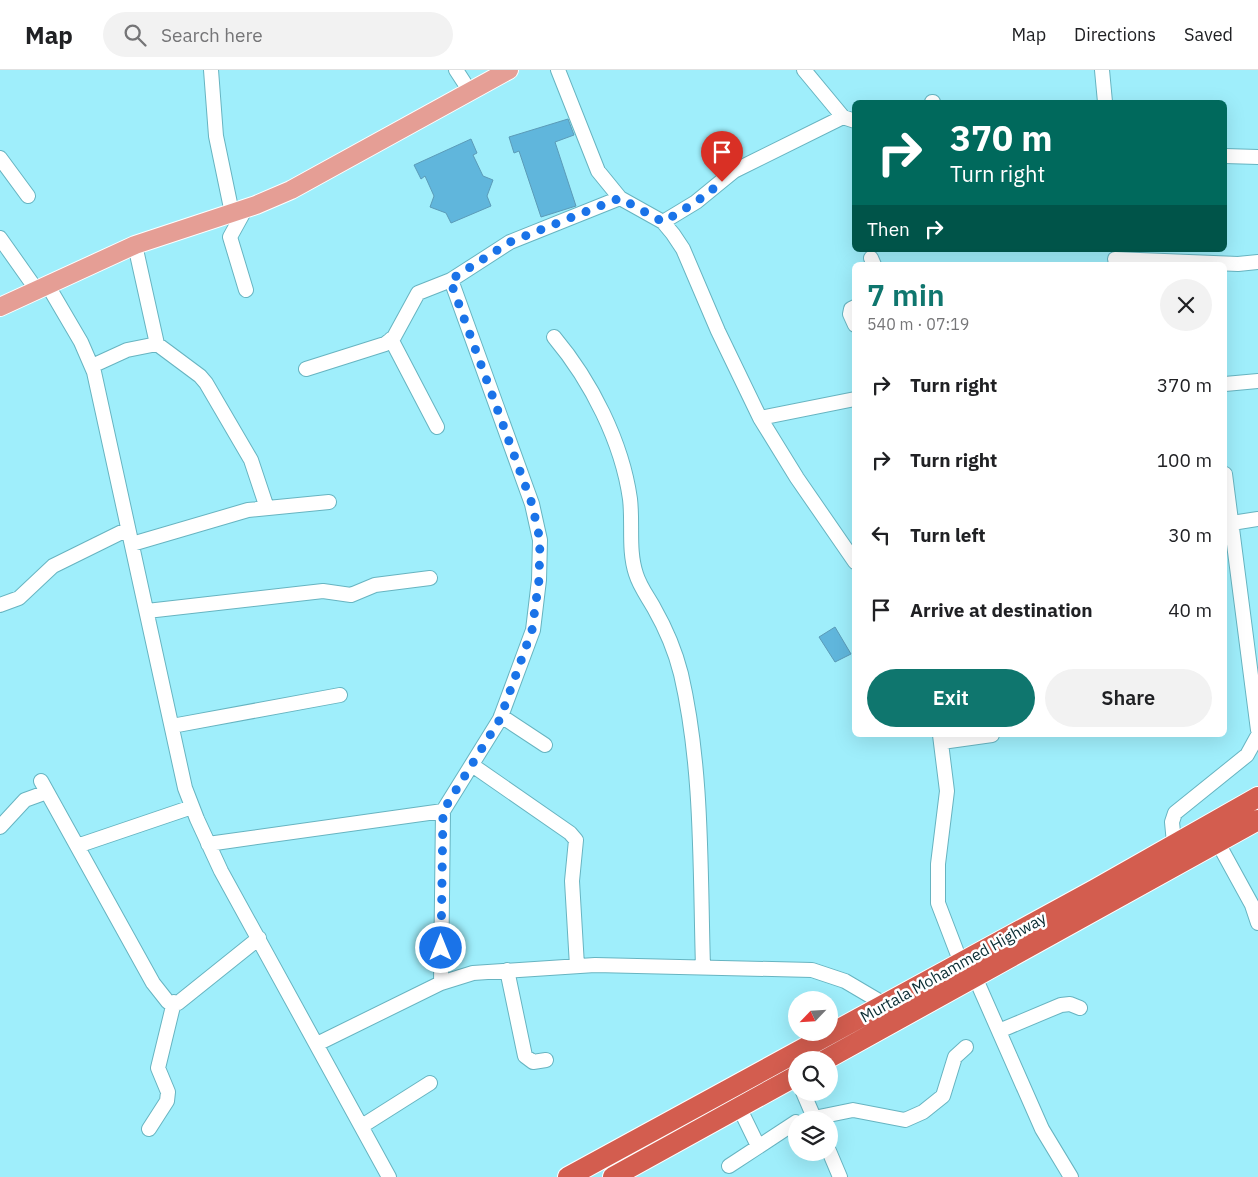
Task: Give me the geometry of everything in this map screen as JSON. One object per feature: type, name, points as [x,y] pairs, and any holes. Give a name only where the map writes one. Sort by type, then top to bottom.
[{"type":"highway","name":"Murtala Mohammed Highway","points":[[568,1177],[961,963],[1258,797]]},
{"type":"highway","name":"Murtala Mohammed Highway","points":[[838,1052],[1258,820]]},
{"type":"highway","points":[[613,1177],[739,1107],[788,1085]]},
{"type":"main road","points":[[0,307],[42,286],[135,245],[239,211],[291,190],[508,70]]},
{"type":"street","points":[[211,70],[216,136],[239,211],[230,237],[246,290]]},
{"type":"street","points":[[456,70],[470,90]]},
{"type":"street","points":[[558,70],[598,171],[620,198],[663,222],[683,250],[718,331],[760,418],[849,541]]},
{"type":"street","points":[[663,222],[696,202],[734,172],[849,119],[804,70]]},
{"type":"street","points":[[1102,70],[1105,100]]},
{"type":"street","points":[[1227,156],[1258,157]]},
{"type":"street","points":[[0,158],[28,196]]},
{"type":"street","points":[[306,369],[385,344],[391,339],[418,293],[450,280],[510,242],[620,198]]},
{"type":"street","points":[[0,238],[42,286],[81,342],[92,366],[185,788],[192,807],[208,844],[390,1177]]},
{"type":"street","points":[[135,245],[157,344],[200,376],[206,383],[250,460],[267,508]]},
{"type":"street","points":[[1115,258],[1197,262]]},
{"type":"street","points":[[1227,263],[1258,262]]},
{"type":"street","points":[[442,982],[443,811],[501,716],[532,630],[539,580],[540,540],[532,504],[450,280]]},
{"type":"street","points":[[554,337],[572,359],[586,382],[620,456],[630,501],[632,557],[636,574],[671,641],[681,674],[697,786],[703,967]]},
{"type":"street","points":[[391,339],[437,427]]},
{"type":"street","points":[[92,366],[127,350],[157,344]]},
{"type":"street","points":[[1227,384],[1258,381]]},
{"type":"street","points":[[760,418],[852,400]]},
{"type":"street","points":[[1227,488],[1232,523],[1230,557],[1256,699],[1258,730]]},
{"type":"street","points":[[132,544],[248,510],[329,502]]},
{"type":"street","points":[[1232,523],[1258,519]]},
{"type":"street","points":[[0,605],[19,598],[53,566],[128,529]]},
{"type":"street","points":[[146,611],[323,591],[351,596],[375,585],[430,578]]},
{"type":"street","points":[[172,726],[340,695]]},
{"type":"street","points":[[501,716],[545,745]]},
{"type":"street","points":[[1174,843],[1172,822],[1174,813],[1247,755],[1258,734]]},
{"type":"street","points":[[958,737],[941,738],[947,791],[938,864],[938,904],[961,963]]},
{"type":"street","points":[[472,765],[570,833],[576,840],[572,881],[577,966]]},
{"type":"street","points":[[0,827],[25,800],[44,786],[153,983],[168,1002],[178,1003],[259,938]]},
{"type":"street","points":[[77,846],[192,807]]},
{"type":"street","points":[[208,844],[443,811]]},
{"type":"street","points":[[1218,843],[1252,905],[1258,923]]},
{"type":"street","points":[[317,1044],[442,982],[473,973],[507,970],[577,966],[812,970],[846,982],[884,1004]]},
{"type":"street","points":[[507,970],[525,1056],[533,1062],[546,1060]]},
{"type":"street","points":[[975,977],[1042,1129],[1071,1177]]},
{"type":"street","points":[[149,1129],[167,1101],[168,1092],[158,1068],[174,1002]]},
{"type":"street","points":[[999,1031],[1061,1005],[1070,1004],[1080,1008]]},
{"type":"street","points":[[838,1113],[854,1110],[905,1120],[923,1112],[943,1096],[955,1057],[966,1046]]},
{"type":"street","points":[[362,1126],[430,1083]]},
{"type":"street","points":[[739,1107],[758,1146]]},
{"type":"street","points":[[729,1166],[788,1127]]},
{"type":"street","points":[[833,1161],[840,1177]]},
{"type":"building","points":[[568,119],[574,135],[555,142],[576,206],[541,217],[519,151],[514,153],[509,137]]},
{"type":"building","points":[[471,139],[477,153],[473,155],[483,176],[493,180],[487,196],[491,206],[451,223],[446,213],[430,207],[434,196],[425,176],[421,179],[414,165]]},
{"type":"building","points":[[835,627],[851,654],[835,662],[819,637]]},
{"type":"route","points":[[441,948],[443,811],[500,719],[532,630],[539,580],[540,540],[532,504],[450,280],[510,242],[620,198],[640,211],[663,222],[696,202],[722,182]]}]
